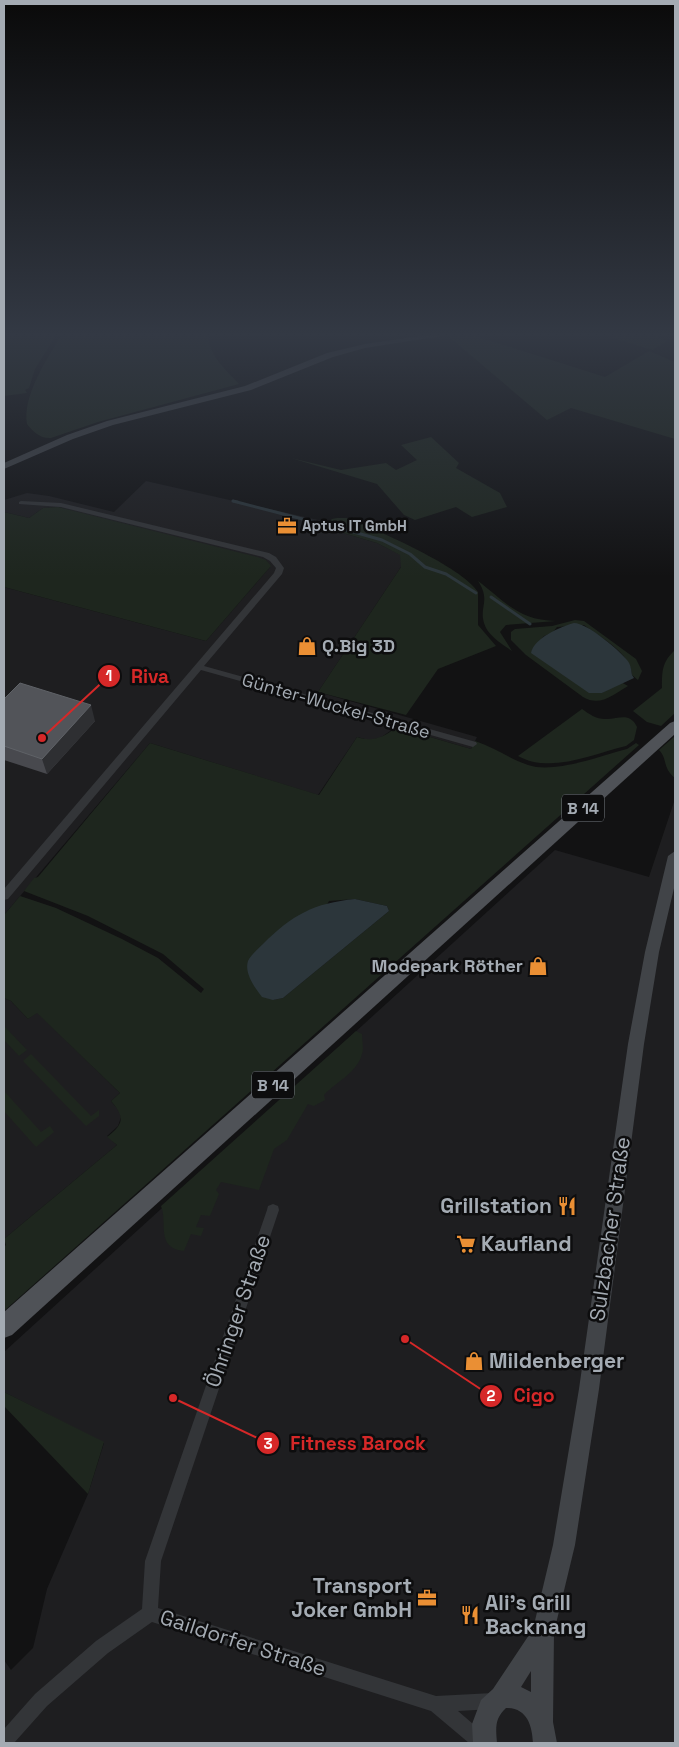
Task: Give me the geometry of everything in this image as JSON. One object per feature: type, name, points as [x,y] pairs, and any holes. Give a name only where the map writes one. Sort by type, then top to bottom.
[{"type":"main road","name":"B 14","points":[[4,1327],[675,726]]},
{"type":"street","points":[[4,466],[70,437],[110,423],[147,414]]},
{"type":"street","points":[[4,896],[278,574],[279,566],[274,559],[61,505],[22,503]]},
{"type":"street","name":"Günter-Wuckel-Straße","points":[[199,668],[472,744]]},
{"type":"street","name":"Sulzbacher Straße","points":[[543,1732],[544,1632],[564,1545],[589,1388],[636,1044],[652,952],[675,856]]},
{"type":"street","name":"Öhringer Straße","points":[[150,1613],[153,1561],[273,1210]]},
{"type":"street","name":"Gaildorfer Straße","points":[[4,1742],[41,1700],[102,1647],[150,1613],[436,1704],[484,1743]]},
{"type":"street","name":"Sulzbacher Straße","points":[[484,1743],[485,1717],[544,1632]]},
{"type":"street","name":"Sulzbacher Straße","points":[[498,1699],[512,1696],[523,1698],[532,1704],[543,1732]]},
{"type":"street","name":"Gaildorfer Straße","points":[[436,1704],[498,1699]]},
{"type":"shaded area","points":[[27,414],[129,414],[51,438],[41,436],[27,424]]},
{"type":"shaded area","points":[[539,414],[560,414],[547,420]]},
{"type":"shaded area","points":[[590,414],[675,414],[675,439]]},
{"type":"shaded area","points":[[431,437],[459,463],[456,468],[500,493],[507,507],[472,517],[456,507],[415,520],[404,515],[377,484],[291,458],[341,470],[386,463],[396,470],[417,460],[401,445]]},
{"type":"shaded area","points":[[146,481],[327,522],[323,527],[377,543],[401,555],[401,567],[318,692],[477,737],[471,749],[396,727],[380,738],[369,740],[357,737],[318,795],[150,743],[4,915],[4,587],[206,641],[270,567],[58,507],[43,508],[29,518],[4,512],[4,500],[27,493],[49,496],[114,512]]},
{"type":"shaded area","points":[[58,507],[257,557],[266,560],[271,566],[206,641],[4,587],[4,512],[29,518],[43,508]]},
{"type":"shaded area","points":[[349,518],[419,550],[455,571],[478,592],[478,625],[496,646],[438,669],[406,715],[318,692],[401,567],[400,555],[377,543],[323,527],[332,519]]},
{"type":"shaded area","points":[[478,581],[522,614],[543,620],[556,621],[506,625],[500,632],[512,651],[495,639],[484,623],[484,594]]},
{"type":"shaded area","points":[[575,620],[584,621],[636,659],[642,671],[638,680],[632,675],[626,659],[620,652],[584,625],[557,627],[552,633],[544,636],[532,650],[602,693],[621,682],[628,686],[606,699],[595,701],[583,697],[526,655],[511,640],[511,632],[515,629],[552,626]]},
{"type":"shaded area","points":[[574,623],[586,627],[602,637],[623,655],[631,667],[634,678],[602,693],[589,693],[531,653],[542,638],[555,630]]},
{"type":"shaded area","points":[[675,650],[675,713],[661,726],[647,722],[633,711],[662,688],[664,667],[667,659]]},
{"type":"shaded area","points":[[582,709],[602,719],[623,717],[630,719],[637,727],[634,740],[626,746],[558,763],[530,761],[518,756]]},
{"type":"shaded area","points":[[396,727],[471,749],[475,741],[528,765],[539,767],[564,766],[627,749],[636,743],[639,745],[4,1311],[4,1247],[6,1245],[4,1239],[117,1145],[107,1137],[117,1128],[121,1120],[119,1112],[111,1101],[120,1093],[37,1013],[28,1019],[11,1001],[4,998],[4,915],[20,896],[56,908],[158,958],[201,993],[204,989],[163,954],[88,916],[24,891],[34,878],[38,877],[150,743],[319,795],[357,737],[373,739]],"holes":[[[355,899],[387,906],[389,911],[283,998],[273,1000],[329,901]]]},
{"type":"shaded area","points":[[675,736],[675,778],[668,771],[662,753],[659,750]]},
{"type":"shaded area","points":[[675,799],[675,1743],[4,1743],[4,1660],[11,1670],[33,1648],[47,1589],[88,1494],[104,1443],[4,1392],[4,1352],[555,850],[649,877]]},
{"type":"shaded area","points":[[355,899],[387,906],[389,911],[283,998],[273,1000],[262,997],[251,980],[247,966],[248,961],[255,952],[284,925],[304,912],[327,904]]},
{"type":"shaded area","points":[[4,998],[11,1001],[28,1019],[37,1012],[120,1093],[111,1101],[120,1112],[121,1117],[118,1126],[107,1136],[117,1145],[4,1239]]},
{"type":"shaded area","points":[[4,1026],[27,1050],[19,1056],[4,1040]]},
{"type":"shaded area","points":[[356,1031],[362,1034],[363,1049],[356,1067],[324,1095],[325,1100],[314,1106],[308,1104],[287,1140],[274,1149],[259,1190],[221,1182],[216,1190],[219,1194],[210,1216],[201,1215],[196,1227],[204,1228],[201,1236],[191,1234],[184,1251],[169,1245],[164,1234],[161,1206]]},
{"type":"shaded area","points":[[31,1054],[91,1116],[99,1110],[99,1116],[86,1126],[23,1061]]},
{"type":"shaded area","points":[[4,1091],[41,1132],[50,1126],[54,1132],[36,1147],[4,1111]]},
{"type":"shaded area","points":[[4,1392],[104,1442],[88,1494],[4,1406]]},
{"type":"building","points":[[20,683],[91,705],[42,759],[4,746],[4,699]]},
{"type":"waterway","points":[[238,502],[233,501],[314,522]]},
{"type":"waterway","points":[[329,525],[382,540],[410,554],[425,567],[446,574],[476,593]]},
{"type":"waterway","points":[[491,597],[530,624]]},
{"type":"place","name":"Aptus IT GmbH","points":[[287,526]]},
{"type":"place","name":"Q.Big 3D","points":[[307,646]]},
{"type":"place","name":"Riva","points":[[42,738]]},
{"type":"place","name":"Modepark Röther","points":[[538,966]]},
{"type":"place","name":"Grillstation","points":[[567,1206]]},
{"type":"place","name":"Kaufland","points":[[466,1244]]},
{"type":"place","name":"Cigo","points":[[405,1339]]},
{"type":"place","name":"Mildenberger","points":[[474,1361]]},
{"type":"place","name":"Fitness Barock","points":[[173,1398]]},
{"type":"place","name":"Transport Joker GmbH","points":[[427,1598]]},
{"type":"place","name":"Ali's Grill Backnang","points":[[470,1615]]}]
